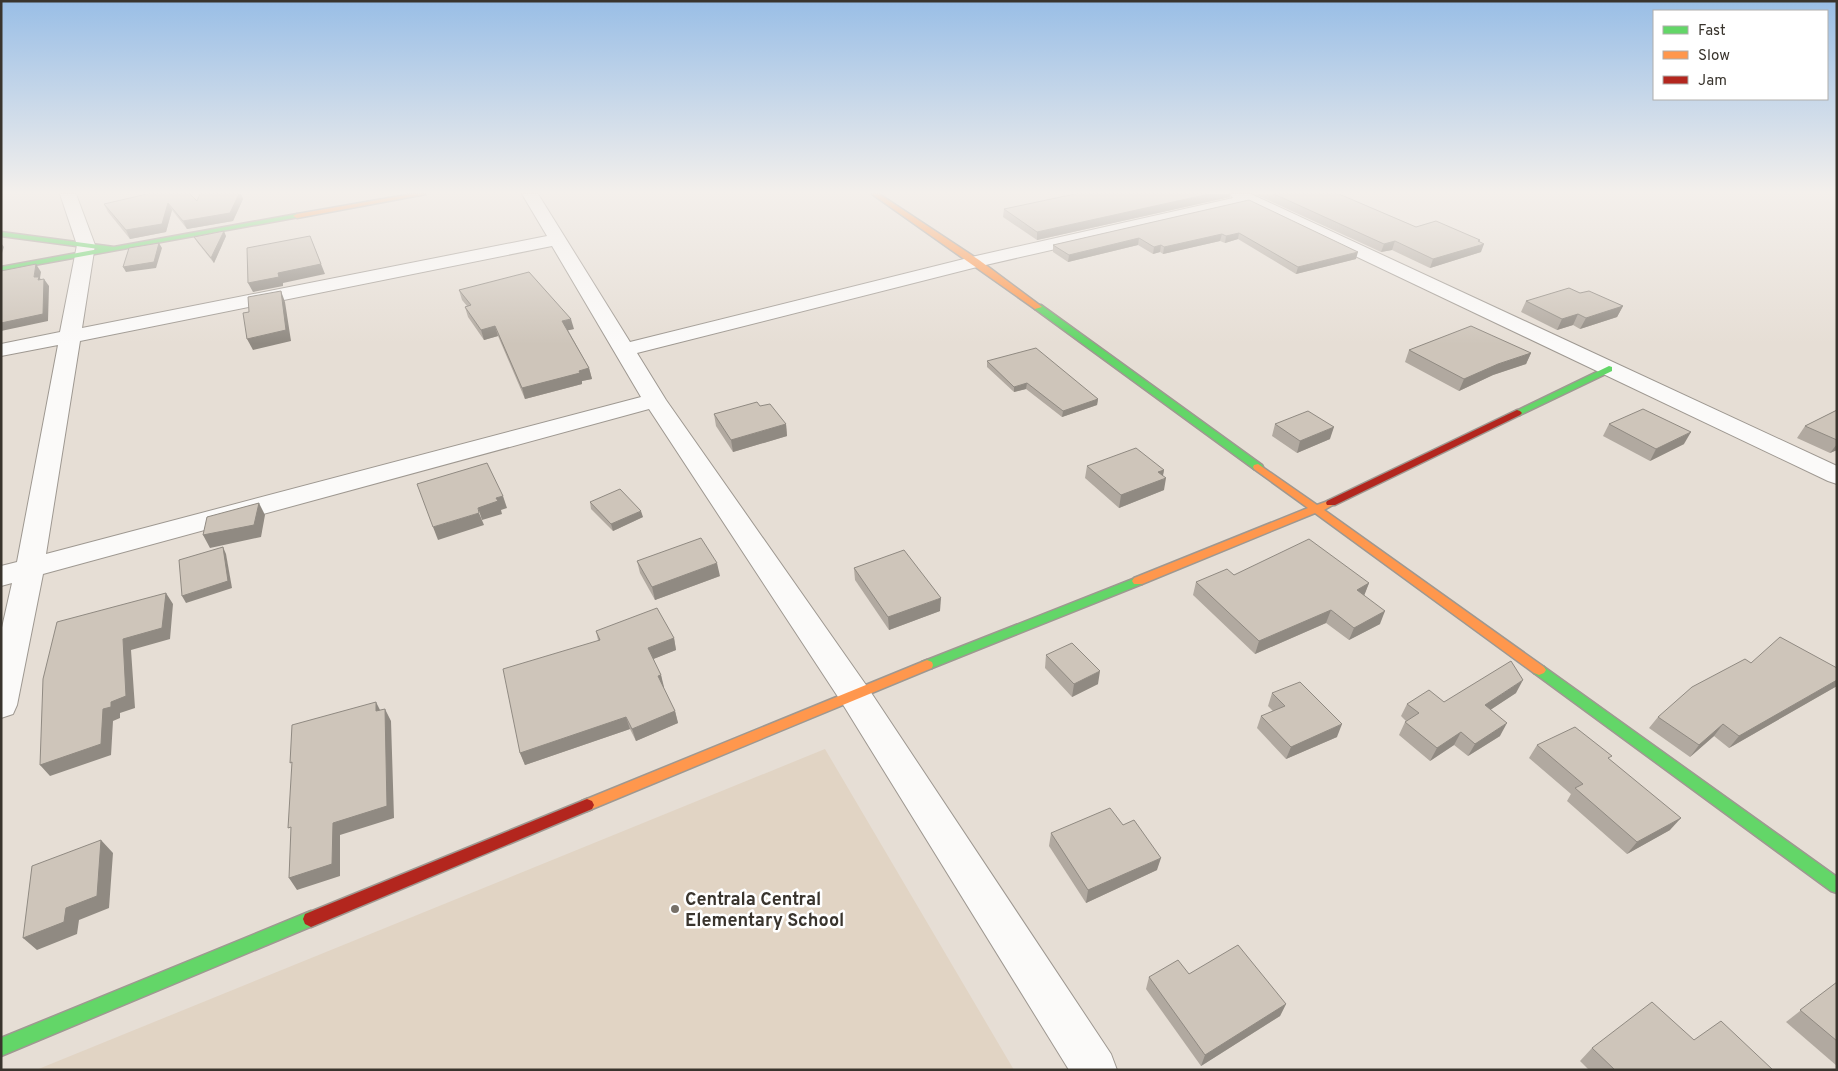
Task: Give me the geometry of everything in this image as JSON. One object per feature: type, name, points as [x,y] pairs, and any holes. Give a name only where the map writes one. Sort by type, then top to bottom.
[{"type":"street","points":[[53,244],[84,250]]},
{"type":"street","points":[[1,705],[30,568],[84,250],[82,244]]},
{"type":"street","points":[[1,269],[84,250],[115,249],[143,244]]},
{"type":"street","points":[[1,350],[533,244]]},
{"type":"street","points":[[561,244],[655,400],[854,694],[1095,1070]]},
{"type":"street","points":[[949,244],[1319,509],[1837,886]]},
{"type":"street","points":[[626,349],[1051,244]]},
{"type":"street","points":[[1344,244],[1837,476]]},
{"type":"street","points":[[1,1047],[854,694],[1319,509],[1609,369]]},
{"type":"street","points":[[1,576],[655,400]]},
{"type":"shaded area","name":"Centrala Central Elementary School","points":[[825,749],[1014,1070],[36,1070]]},
{"type":"building","points":[[159,244],[154,262],[123,267],[129,248]]},
{"type":"building","points":[[200,244],[218,244],[211,258]]},
{"type":"building","points":[[268,244],[313,244],[321,264],[278,273],[279,277],[248,283],[247,248]]},
{"type":"building","points":[[1057,244],[1114,244],[1069,255],[1053,245]]},
{"type":"building","points":[[1149,244],[1177,244],[1164,247],[1161,245],[1154,247]]},
{"type":"building","points":[[1258,244],[1341,244],[1358,252],[1298,267]]},
{"type":"building","points":[[1401,244],[1484,244],[1433,259]]},
{"type":"building","points":[[36,264],[34,277],[39,277],[38,280],[44,279],[43,314],[1,323],[1,271]]},
{"type":"building","points":[[529,272],[571,319],[562,321],[589,368],[579,371],[580,373],[522,388],[495,326],[481,330],[465,307],[471,305],[459,290]]},
{"type":"building","points":[[1569,288],[1580,293],[1589,291],[1623,306],[1586,318],[1578,314],[1562,319],[1526,301]]},
{"type":"building","points":[[281,291],[286,330],[247,339],[243,313],[249,312],[248,297]]},
{"type":"building","points":[[1471,326],[1531,353],[1498,364],[1464,379],[1409,350]]},
{"type":"building","points":[[1036,348],[1098,399],[1063,411],[1027,383],[1014,387],[987,361]]},
{"type":"building","points":[[757,402],[760,406],[770,404],[786,424],[731,440],[714,414]]},
{"type":"building","points":[[1643,409],[1691,432],[1656,449],[1609,424]]},
{"type":"building","points":[[1837,410],[1837,440],[1805,426]]},
{"type":"building","points":[[1308,411],[1334,427],[1300,441],[1275,424]]},
{"type":"building","points":[[1136,448],[1164,470],[1158,472],[1166,478],[1121,495],[1087,466]]},
{"type":"building","points":[[487,463],[503,496],[496,498],[498,501],[478,508],[479,513],[433,527],[417,484]]},
{"type":"building","points":[[620,489],[641,511],[611,524],[590,502]]},
{"type":"building","points":[[259,503],[254,525],[203,535],[207,517]]},
{"type":"building","points":[[701,538],[717,563],[652,587],[637,561]]},
{"type":"building","points":[[1309,539],[1369,583],[1357,590],[1385,611],[1354,628],[1331,610],[1259,641],[1196,582],[1227,569],[1234,575]]},
{"type":"building","points":[[223,547],[228,581],[182,596],[179,560]]},
{"type":"building","points":[[904,550],[941,598],[888,617],[854,568]]},
{"type":"building","points":[[166,593],[162,628],[123,639],[126,696],[111,702],[111,707],[103,709],[101,744],[40,765],[43,679],[57,622]]},
{"type":"building","points":[[657,608],[674,638],[648,648],[661,675],[658,676],[675,711],[632,729],[626,717],[520,753],[503,669],[600,640],[596,631]]},
{"type":"building","points":[[1780,637],[1837,668],[1837,680],[1739,736],[1723,724],[1699,745],[1658,717],[1692,687],[1745,659],[1751,663]]},
{"type":"building","points":[[1072,643],[1100,671],[1074,684],[1046,655]]},
{"type":"building","points":[[1511,661],[1523,680],[1485,705],[1507,723],[1475,744],[1461,732],[1437,748],[1405,722],[1419,713],[1407,704],[1429,690],[1444,702]]},
{"type":"building","points":[[1300,682],[1342,724],[1291,747],[1261,716],[1285,706],[1272,693]]},
{"type":"building","points":[[376,702],[376,711],[385,709],[387,806],[333,823],[332,864],[289,878],[291,827],[288,828],[292,725]]},
{"type":"building","points":[[1575,727],[1612,756],[1608,758],[1681,818],[1637,842],[1575,788],[1583,784],[1537,745]]},
{"type":"building","points":[[1110,808],[1123,825],[1134,820],[1161,858],[1088,890],[1051,833]]},
{"type":"building","points":[[101,840],[97,896],[66,908],[64,922],[23,938],[32,866]]},
{"type":"building","points":[[1238,945],[1286,1004],[1205,1055],[1149,977],[1178,960],[1189,974]]},
{"type":"building","points":[[1837,982],[1837,1041],[1800,1010]]},
{"type":"building","points":[[1652,1002],[1694,1040],[1721,1021],[1773,1070],[1615,1070],[1592,1048]]},
{"type":"traffic: fast","points":[[77,244],[115,249]]},
{"type":"traffic: fast","points":[[1,269],[141,244]]},
{"type":"traffic: fast","points":[[1038,307],[1258,467]]},
{"type":"traffic: fast","points":[[1517,413],[1609,369]]},
{"type":"traffic: fast","points":[[927,665],[1138,581]]},
{"type":"traffic: fast","points":[[1539,670],[1837,886]]},
{"type":"traffic: fast","points":[[1,1047],[311,919]]},
{"type":"traffic: slow","points":[[949,244],[1038,307]]},
{"type":"traffic: slow","points":[[1258,467],[1539,670]]},
{"type":"traffic: slow","points":[[1138,581],[1331,503]]},
{"type":"traffic: slow","points":[[587,805],[927,665]]},
{"type":"traffic: jam","points":[[1331,503],[1517,413]]},
{"type":"traffic: jam","points":[[311,919],[587,805]]},
{"type":"place","name":"Centrala Central Elementary School","points":[[675,909]]}]
